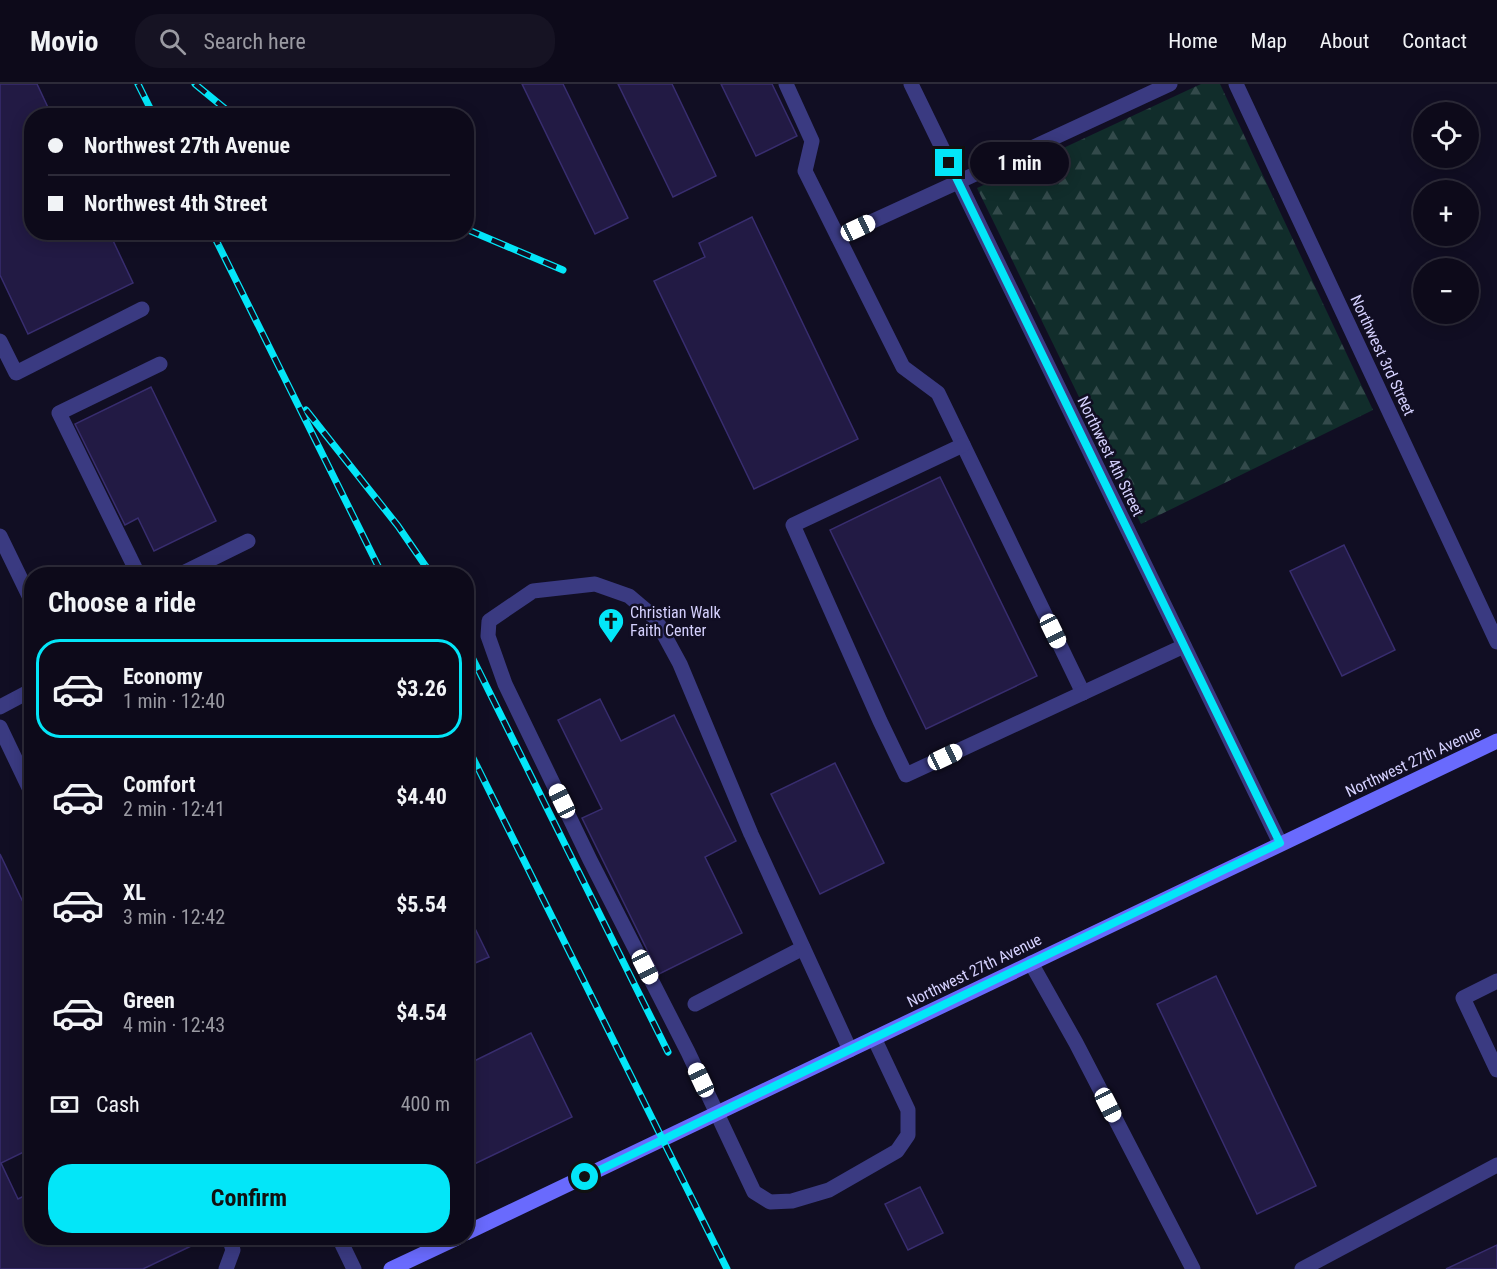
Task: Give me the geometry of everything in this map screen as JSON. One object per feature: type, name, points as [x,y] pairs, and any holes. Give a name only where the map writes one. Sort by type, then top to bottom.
[{"type":"main road","name":"Northwest 27th Avenue","points":[[474,1229],[1497,741]]},
{"type":"main road","points":[[391,1269],[442,1245]]},
{"type":"street","points":[[786,84],[812,141],[805,171],[903,367],[938,393],[1083,693]]},
{"type":"street","name":"Northwest 4th Street","points":[[911,84],[1280,843]]},
{"type":"street","points":[[838,237],[1170,84]]},
{"type":"street","name":"Northwest 3rd Street","points":[[1236,84],[1497,642]]},
{"type":"street","points":[[0,341],[16,373],[142,309]]},
{"type":"street","points":[[135,567],[59,413],[160,364]]},
{"type":"street","points":[[963,445],[793,525],[906,775],[1184,646]]},
{"type":"street","points":[[0,536],[24,586]]},
{"type":"street","points":[[195,567],[248,541]]},
{"type":"street","points":[[850,1050],[751,834],[680,664],[655,618],[629,596],[596,584],[533,591],[489,621],[488,636],[505,684],[590,860],[688,1052],[754,1192],[770,1202],[792,1201],[829,1190],[897,1151],[908,1135],[908,1110],[874,1038]]},
{"type":"street","points":[[0,707],[24,694]]},
{"type":"street","points":[[0,727],[24,777]]},
{"type":"street","points":[[694,1004],[803,948]]},
{"type":"street","points":[[1031,963],[1076,1043],[1193,1269]]},
{"type":"street","points":[[1497,981],[1463,998],[1497,1070]]},
{"type":"street","points":[[1302,1269],[1497,1165]]},
{"type":"street","points":[[225,1269],[233,1250],[231,1245]]},
{"type":"street","points":[[342,1245],[354,1269]]},
{"type":"green space","points":[[1201,84],[1220,84],[1373,410],[1141,524],[977,188]]},
{"type":"building","points":[[0,84],[37,84],[48,108],[24,108],[24,240],[113,240],[133,283],[28,334],[0,275]]},
{"type":"building","points":[[522,84],[563,84],[628,218],[595,234]]},
{"type":"building","points":[[618,84],[672,84],[716,176],[673,197]]},
{"type":"building","points":[[721,84],[772,84],[797,136],[756,156]]},
{"type":"building","points":[[752,217],[858,439],[754,489],[654,281],[705,257],[699,243]]},
{"type":"building","points":[[151,387],[216,521],[154,551],[138,518],[125,525],[75,424]]},
{"type":"building","points":[[940,477],[1037,676],[926,729],[830,530]]},
{"type":"building","points":[[1344,545],[1395,650],[1342,676],[1290,571]]},
{"type":"building","points":[[600,699],[621,741],[674,715],[736,841],[705,857],[742,933],[659,974],[582,818],[602,809],[558,720]]},
{"type":"building","points":[[835,763],[884,863],[820,894],[771,794]]},
{"type":"building","points":[[0,854],[24,904],[24,1152],[1,1163],[18,1199],[24,1196],[24,1245],[193,1245],[143,1269],[0,1269]]},
{"type":"building","points":[[474,926],[489,957],[474,964]]},
{"type":"building","points":[[1216,976],[1316,1186],[1257,1214],[1157,1004]]},
{"type":"building","points":[[531,1033],[572,1117],[474,1164],[474,1061]]},
{"type":"building","points":[[920,1187],[943,1233],[908,1250],[885,1204]]},
{"type":"building","points":[[1497,1245],[1497,1269],[1446,1269]]},
{"type":"railway","points":[[138,84],[150,108]]},
{"type":"railway","points":[[195,84],[224,108]]},
{"type":"railway","points":[[474,232],[563,270]]},
{"type":"railway","points":[[216,240],[379,567]]},
{"type":"railway","points":[[306,410],[398,526],[426,567]]},
{"type":"railway","points":[[474,661],[668,1052]]},
{"type":"railway","points":[[474,760],[727,1269]]},
{"type":"place","name":"Christian Walk Faith Center","points":[[611,644]]},
{"type":"route","points":[[585,1177],[1280,843],[949,163]]}]
